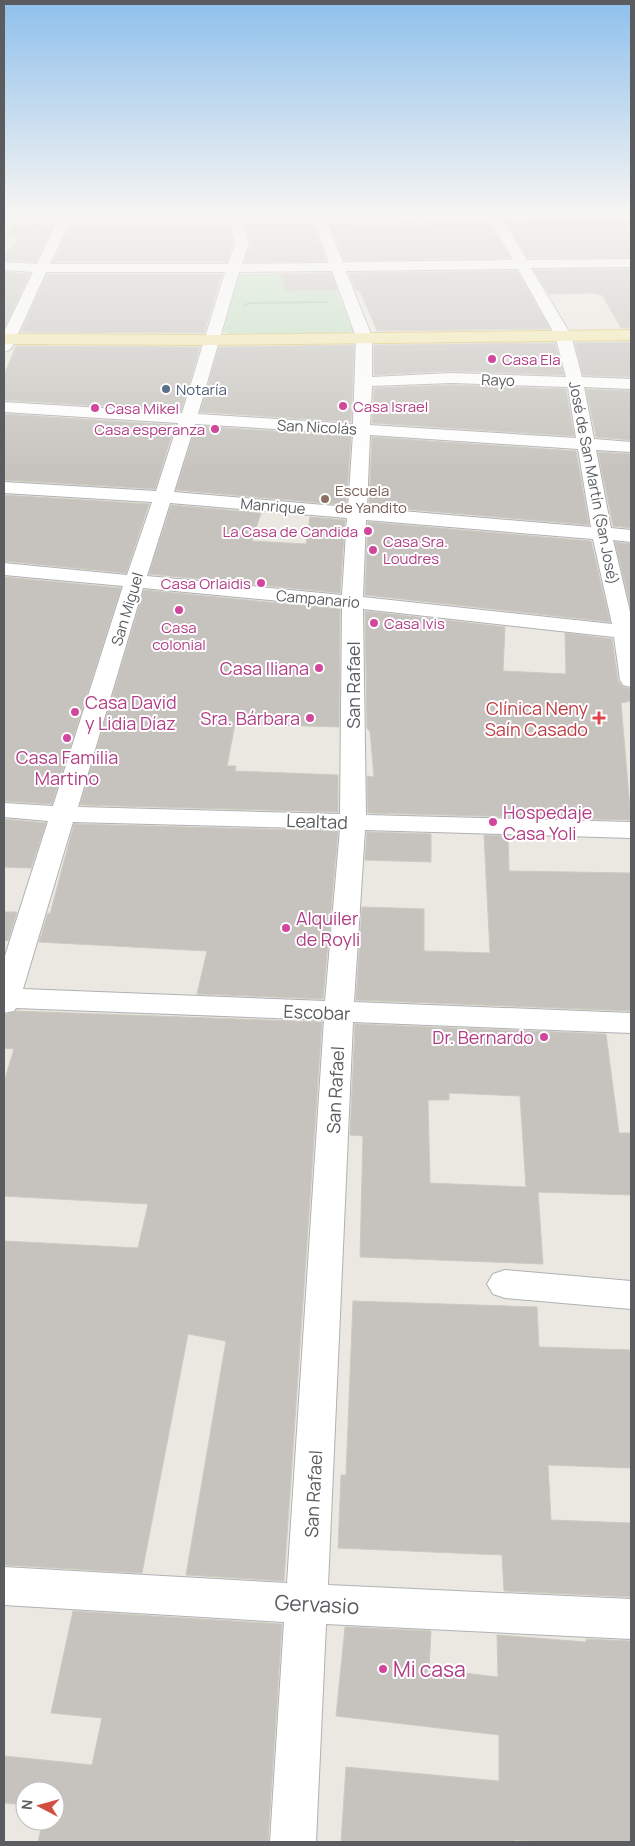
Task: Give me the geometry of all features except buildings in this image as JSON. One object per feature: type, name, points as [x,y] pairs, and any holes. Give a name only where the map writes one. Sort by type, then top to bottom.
[{"type":"main road","points":[[5,342],[364,336],[631,335]]},
{"type":"street","points":[[5,342],[26,300]]},
{"type":"street","name":"San Miguel","points":[[4,1000],[64,814],[135,582],[188,420],[223,300]]},
{"type":"street","name":"José de San Martín (San José)","points":[[543,300],[563,335],[575,382],[602,534],[628,632],[631,680]]},
{"type":"street","points":[[351,302],[364,336]]},
{"type":"street","name":"San Rafael","points":[[293,1842],[339,1013],[353,822],[352,602],[364,382],[364,336]]},
{"type":"street","name":"Rayo","points":[[364,382],[452,378],[631,384]]},
{"type":"street","name":"San Nicolás","points":[[4,407],[631,448]]},
{"type":"street","name":"Manrique","points":[[4,488],[163,497],[631,536]]},
{"type":"street","name":"Campanario","points":[[4,569],[352,602],[628,632]]},
{"type":"street","name":"Lealtad","points":[[4,810],[64,814],[631,830]]},
{"type":"street","name":"Escobar","points":[[4,1000],[631,1023]]},
{"type":"street","points":[[505,1284],[631,1295]]},
{"type":"street","name":"Gervasio","points":[[4,1586],[307,1604],[631,1619]]},
{"type":"path","points":[[243,305],[251,303],[351,302]]},
{"type":"green space","points":[[232,300],[340,300],[353,331],[344,333],[235,335],[223,332]]},
{"type":"place","name":"Casa Ela","points":[[492,359]]},
{"type":"place","name":"Notaría","points":[[166,389]]},
{"type":"place","name":"Casa Israel","points":[[343,406]]},
{"type":"place","name":"Casa Mikel","points":[[95,408]]},
{"type":"place","name":"Casa esperanza","points":[[215,429]]},
{"type":"place","name":"Escuela de Yandito","points":[[325,499]]},
{"type":"place","name":"La Casa de Candida","points":[[368,531]]},
{"type":"place","name":"Casa Sra. Loudres","points":[[373,550]]},
{"type":"place","name":"Casa Orlaidis","points":[[261,583]]},
{"type":"place","name":"Casa colonial","points":[[179,610]]},
{"type":"place","name":"Casa Ivis","points":[[374,623]]},
{"type":"place","name":"Casa Iliana","points":[[319,668]]},
{"type":"place","name":"Casa David y Lidia Díaz","points":[[75,712]]},
{"type":"place","name":"Sra. Bárbara","points":[[310,718]]},
{"type":"place","name":"Clínica Neny Saín Casado","points":[[599,718]]},
{"type":"place","name":"Casa Familia Martino","points":[[67,738]]},
{"type":"place","name":"Hospedaje Casa Yoli","points":[[493,822]]},
{"type":"place","name":"Alquiler de Royli","points":[[286,928]]},
{"type":"place","name":"Dr. Bernardo","points":[[544,1037]]},
{"type":"place","name":"Mi casa","points":[[383,1669]]}]
